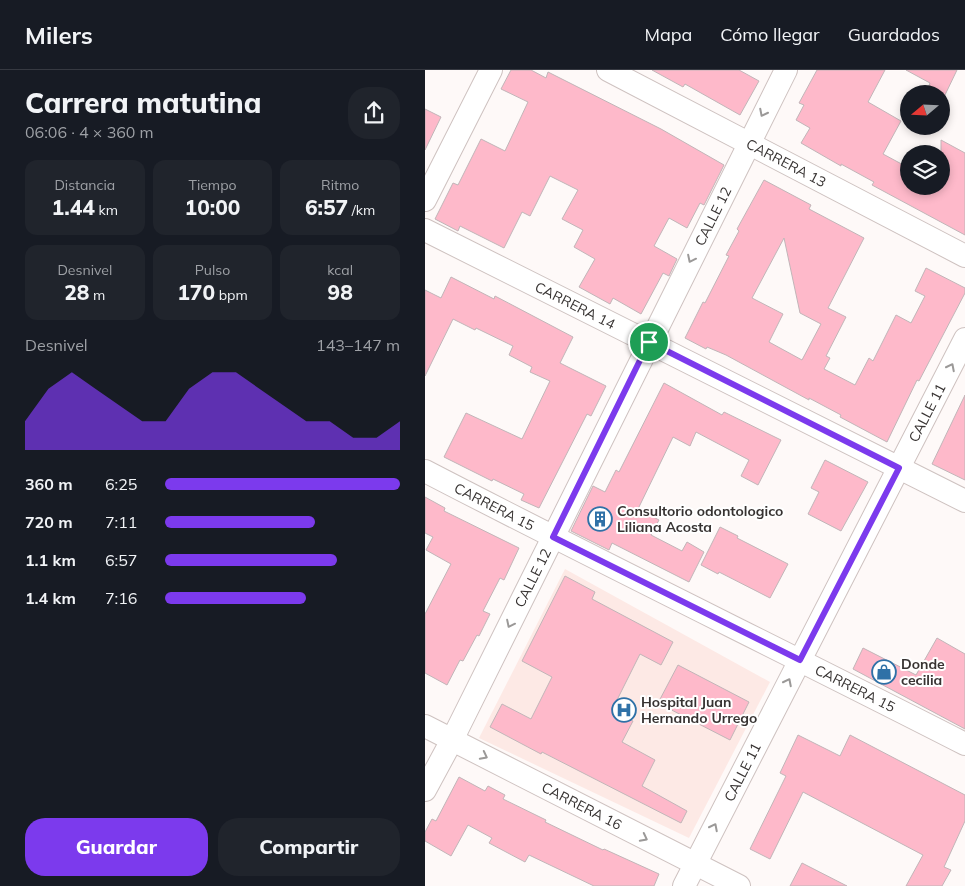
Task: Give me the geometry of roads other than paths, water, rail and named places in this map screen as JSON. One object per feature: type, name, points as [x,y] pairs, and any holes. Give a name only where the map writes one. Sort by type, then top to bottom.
[{"type":"street","points":[[425,200],[491,70]]},
{"type":"street","name":"CARRERA 13","points":[[608,70],[965,256]]},
{"type":"street","name":"CALLE 12","points":[[425,790],[452,740],[786,70]]},
{"type":"street","name":"CARRERA 14","points":[[425,230],[965,501]]},
{"type":"street","name":"CALLE 11","points":[[684,886],[965,339]]},
{"type":"street","name":"CARRERA 15","points":[[425,471],[965,744]]},
{"type":"street","name":"CARRERA 16","points":[[425,726],[739,886]]},
{"type":"place","name":"Consultorio odontologico Liliana Acosta","points":[[600,519]]},
{"type":"place","name":"Donde cecilia","points":[[884,672]]},
{"type":"place","name":"Hospital Juan Hernando Urrego","points":[[624,710]]}]
